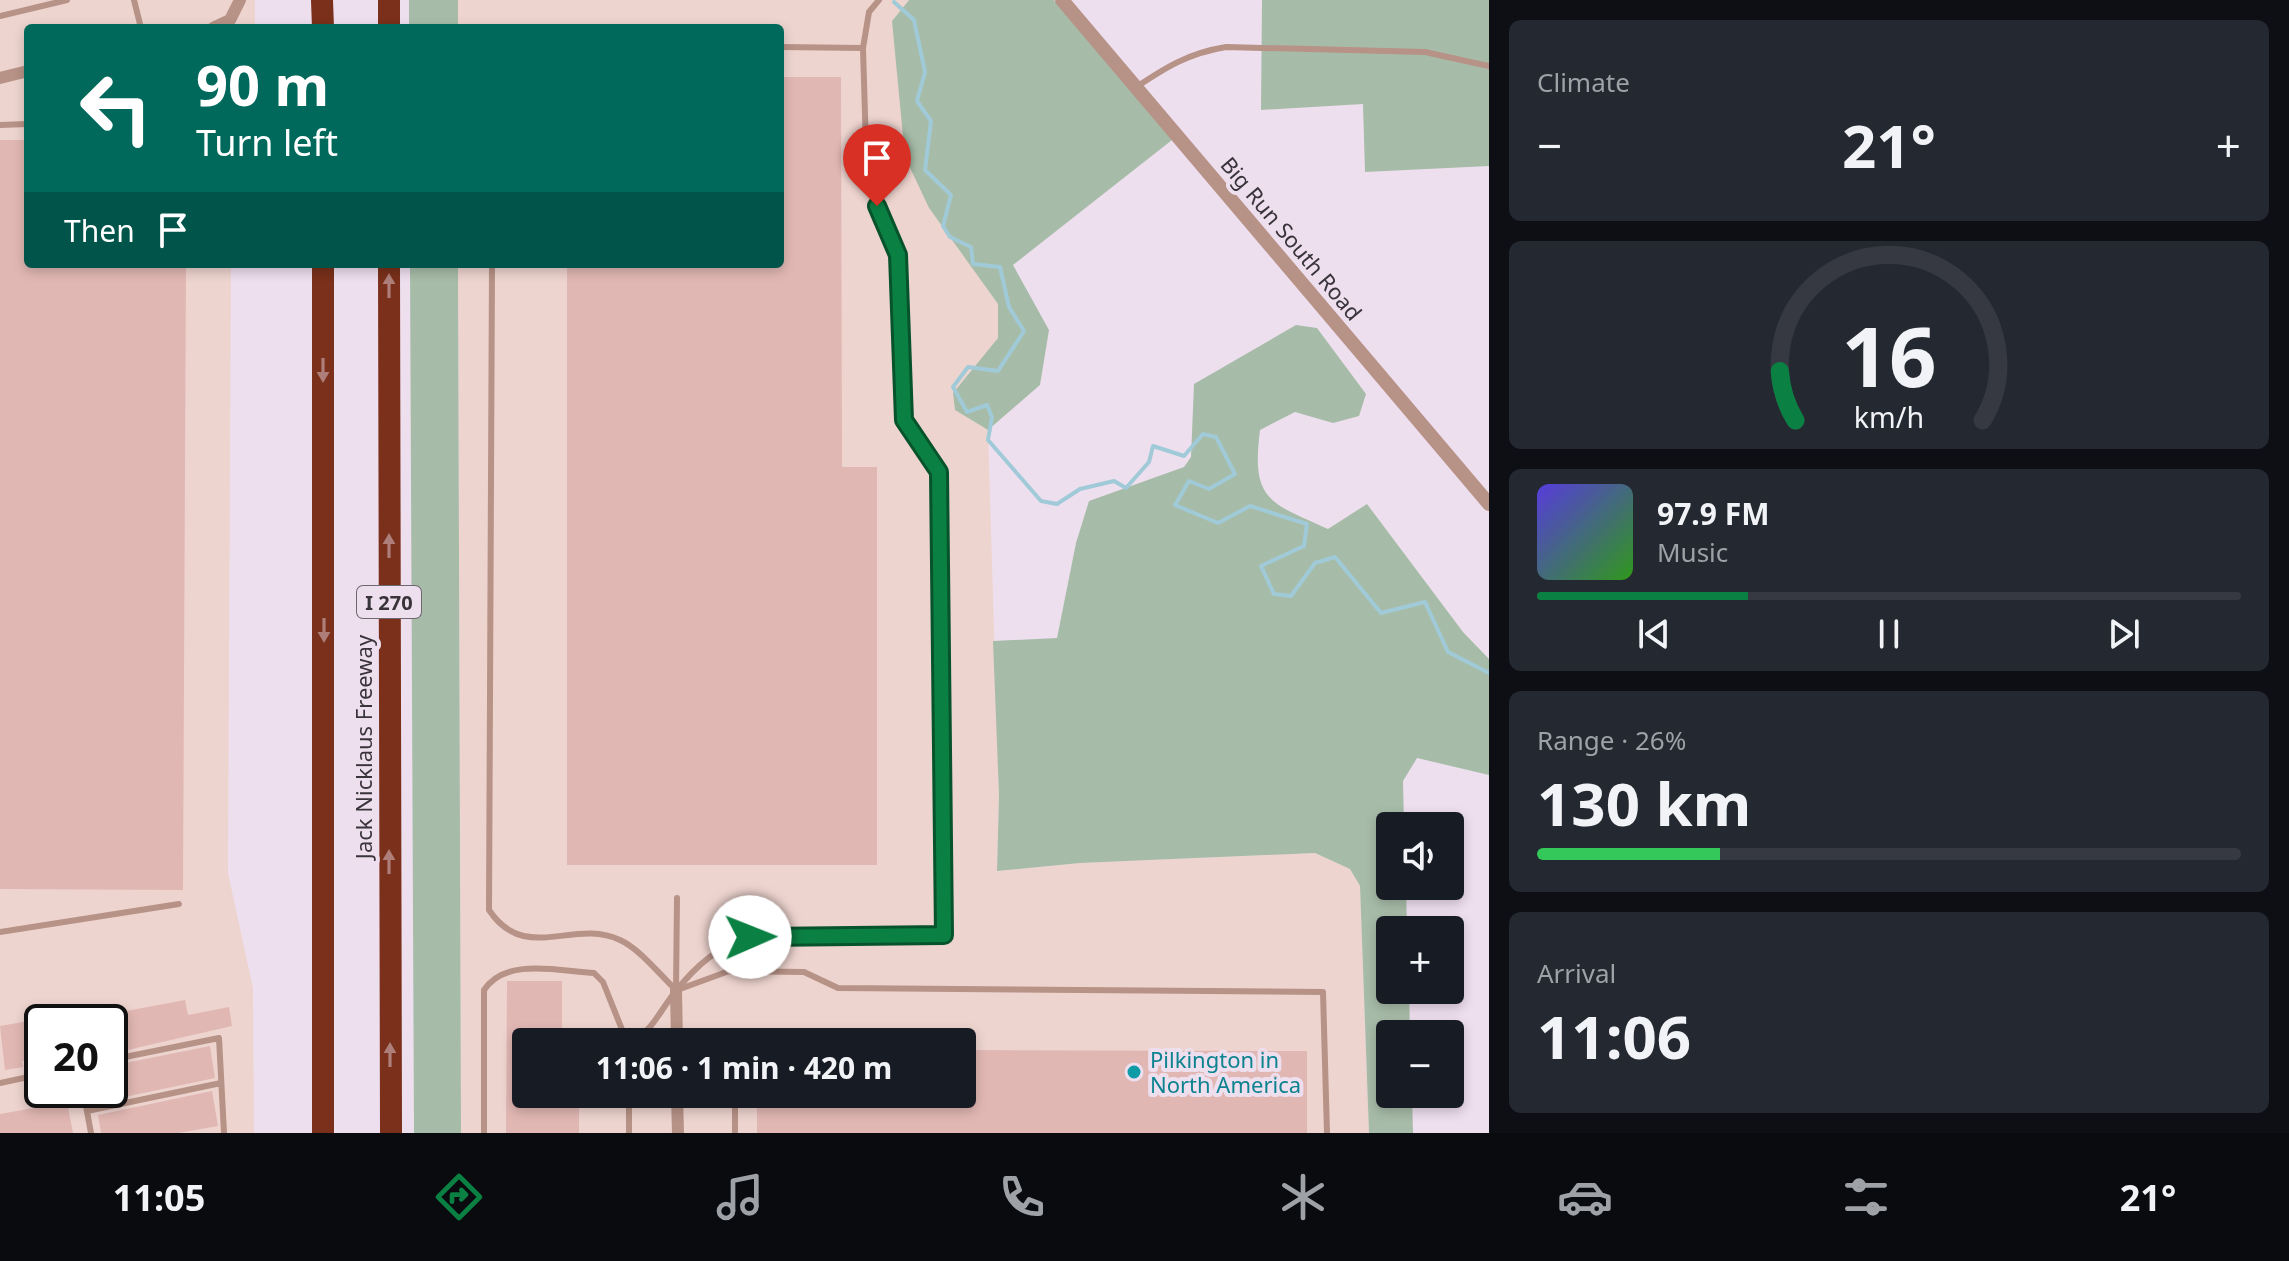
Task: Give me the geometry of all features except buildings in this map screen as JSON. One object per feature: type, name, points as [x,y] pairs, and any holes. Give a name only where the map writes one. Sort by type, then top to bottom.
[{"type":"highway","points":[[322,0],[323,24]]},
{"type":"highway","points":[[389,0],[389,24]]},
{"type":"highway","name":"Jack Nicklaus Freeway","points":[[323,268],[323,1133]]},
{"type":"highway","name":"Jack Nicklaus Freeway","points":[[389,268],[391,1133]]},
{"type":"street","points":[[222,24],[230,20],[240,0]]},
{"type":"street","name":"Big Run South Road","points":[[1062,0],[1489,504]]},
{"type":"street","points":[[0,78],[24,72]]},
{"type":"street","points":[[676,990],[677,1028]]},
{"type":"street","points":[[677,1108],[678,1133]]},
{"type":"lane","points":[[0,16],[67,0]]},
{"type":"lane","points":[[134,0],[140,24]]},
{"type":"lane","points":[[652,1028],[676,990],[731,941],[750,937],[944,935],[939,472],[904,420],[898,255],[867,181],[863,48],[869,12],[879,0]]},
{"type":"lane","points":[[784,47],[863,48]]},
{"type":"lane","points":[[1135,88],[1172,62],[1196,52],[1226,47],[1425,52],[1489,66]]},
{"type":"lane","points":[[0,125],[24,124]]},
{"type":"lane","points":[[492,268],[489,910],[501,928],[518,937],[607,936],[622,940],[676,990]]},
{"type":"lane","points":[[676,990],[677,898]]},
{"type":"lane","points":[[0,932],[179,904]]},
{"type":"lane","points":[[484,1133],[484,990],[492,977],[507,969],[594,973],[603,982],[623,1028]]},
{"type":"lane","points":[[676,990],[729,971],[744,971],[804,972],[838,988],[1323,992],[1327,1133]]},
{"type":"lane","points":[[128,1056],[219,1038],[224,1133]]},
{"type":"lane","points":[[0,1083],[24,1078]]},
{"type":"lane","points":[[87,1111],[221,1083]]},
{"type":"lane","points":[[86,1108],[91,1133]]},
{"type":"lane","points":[[629,1108],[629,1133]]},
{"type":"lane","points":[[735,1108],[735,1133]]},
{"type":"shaded area","points":[[0,0],[255,0],[255,24],[24,24],[24,268],[231,268],[228,873],[253,988],[254,1133],[0,1133]]},
{"type":"shaded area","points":[[458,0],[909,0],[892,21],[929,208],[998,304],[998,338],[953,393],[955,410],[988,430],[999,795],[997,871],[1080,863],[1315,853],[1350,869],[1360,886],[1369,1133],[461,1133],[458,268],[784,268],[784,24],[458,24]]},
{"type":"green space","points":[[409,0],[458,0],[458,24],[409,24]]},
{"type":"green space","points":[[909,0],[1054,0],[1172,140],[1013,265],[1049,330],[1040,385],[988,430],[955,410],[953,393],[998,338],[998,304],[929,208],[905,157],[892,21]]},
{"type":"green space","points":[[1262,0],[1489,0],[1489,166],[1365,172],[1363,104],[1261,110]]},
{"type":"green space","points":[[410,268],[458,268],[461,1133],[414,1133]]},
{"type":"green space","points":[[1296,325],[1317,328],[1366,394],[1359,416],[1333,423],[1295,412],[1260,430],[1258,454],[1262,485],[1278,505],[1328,529],[1367,504],[1463,632],[1489,659],[1489,775],[1417,758],[1403,781],[1404,812],[1376,812],[1376,900],[1406,900],[1407,916],[1376,916],[1376,1004],[1409,1004],[1410,1020],[1376,1020],[1376,1108],[1412,1108],[1413,1133],[1369,1133],[1360,886],[1350,869],[1315,853],[1080,863],[997,871],[999,795],[993,641],[1057,638],[1076,543],[1089,501],[1184,467],[1191,457],[1194,384]]},
{"type":"waterway","points":[[894,2],[914,20],[925,72],[917,101],[931,121],[925,170],[951,195],[943,226],[950,237],[971,247],[973,264],[1000,267],[1009,307],[1024,331],[998,371],[968,367],[953,387],[967,412],[987,405],[992,417],[988,440],[1041,501],[1057,504],[1080,489],[1114,481],[1126,488],[1149,462],[1153,446],[1184,456],[1203,434],[1216,437],[1235,474],[1209,489],[1189,481],[1175,505],[1218,523],[1250,506],[1307,524],[1304,546],[1261,566],[1274,594],[1291,596],[1315,563],[1335,557],[1381,613],[1425,602],[1448,652],[1489,673]]},
{"type":"place","name":"Pilkington in North America","points":[[1134,1072]]},
{"type":"route","points":[[750,937],[944,935],[939,472],[904,420],[898,255],[877,206]]}]
